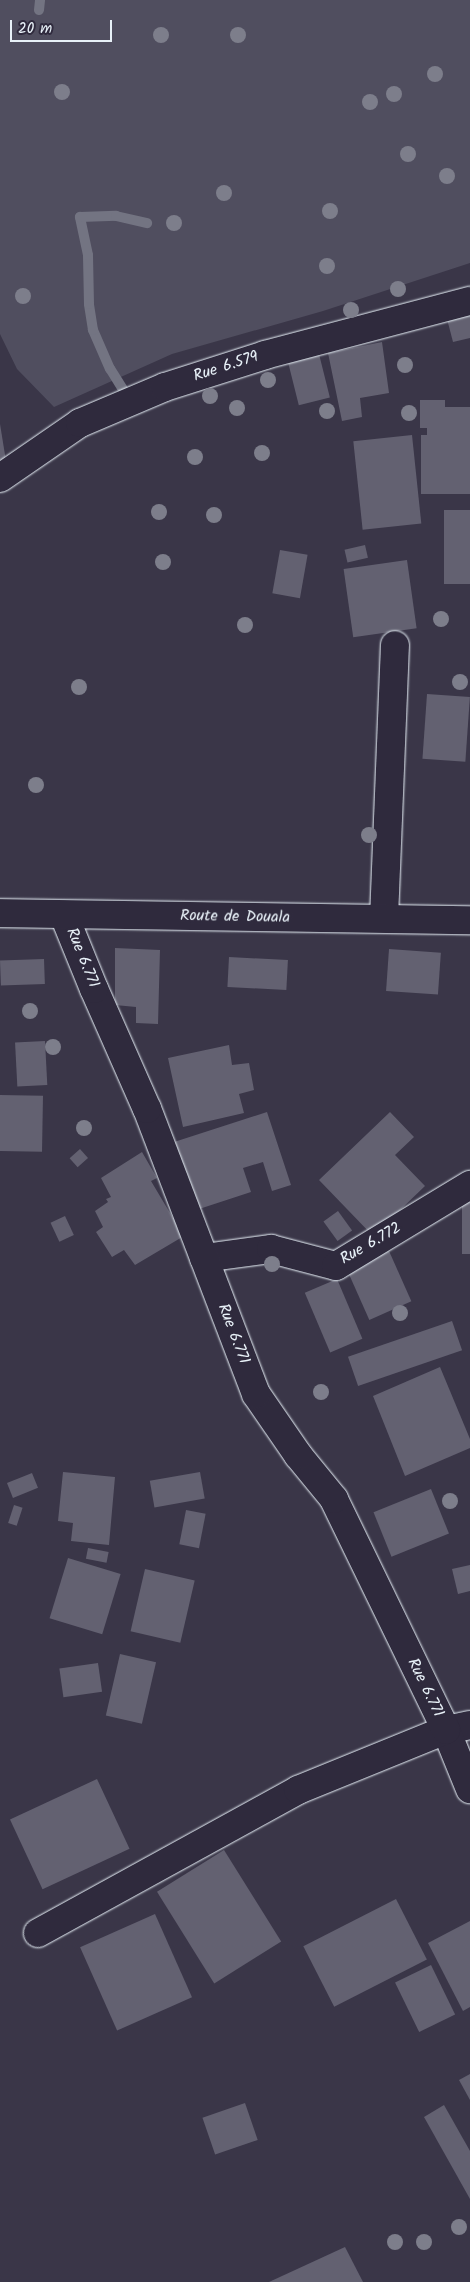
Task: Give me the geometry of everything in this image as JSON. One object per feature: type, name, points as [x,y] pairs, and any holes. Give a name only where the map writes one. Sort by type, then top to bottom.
[{"type":"main road","name":"Rue 6.579","points":[[0,478],[80,423],[165,387],[264,355],[470,300]]},
{"type":"main road","points":[[384,918],[395,645]]},
{"type":"main road","name":"Route de Douala","points":[[0,913],[470,920]]},
{"type":"main road","name":"Rue 6.771","points":[[64,915],[147,1109],[256,1394],[298,1455],[334,1499],[458,1728],[470,1789]]},
{"type":"main road","name":"Rue 6.772","points":[[204,1258],[271,1249],[336,1266],[470,1185]]},
{"type":"main road","points":[[38,1933],[298,1790],[458,1728]]},
{"type":"shaded area","points":[[0,0],[470,0],[470,263],[323,311],[172,354],[54,407],[17,369],[0,334]]},
{"type":"building","points":[[470,310],[470,338],[453,342],[446,315]]},
{"type":"building","points":[[382,342],[389,393],[360,398],[362,417],[342,421],[328,353]]},
{"type":"building","points":[[318,350],[330,398],[299,405],[287,358]]},
{"type":"building","points":[[420,400],[445,400],[445,407],[470,407],[470,494],[421,494],[421,435],[427,435],[427,428],[420,428]]},
{"type":"building","points":[[0,424],[6,461],[0,462]]},
{"type":"building","points":[[412,435],[421,524],[363,530],[353,441]]},
{"type":"building","points":[[444,510],[470,510],[470,584],[444,584]]},
{"type":"building","points":[[365,545],[368,558],[347,562],[345,550]]},
{"type":"building","points":[[280,550],[308,555],[300,598],[272,593]]},
{"type":"building","points":[[407,560],[417,628],[353,637],[344,569]]},
{"type":"building","points":[[427,694],[470,697],[465,762],[422,759]]},
{"type":"building","points":[[115,948],[160,950],[158,1024],[136,1023],[136,1007],[115,1005]]},
{"type":"building","points":[[389,949],[441,953],[438,995],[386,991]]},
{"type":"building","points":[[229,957],[288,960],[286,990],[227,987]]},
{"type":"building","points":[[44,959],[45,984],[1,986],[0,961]]},
{"type":"building","points":[[45,1041],[47,1085],[17,1087],[15,1043]]},
{"type":"building","points":[[229,1045],[232,1065],[249,1063],[254,1090],[239,1094],[244,1113],[183,1127],[168,1058]]},
{"type":"building","points":[[0,1095],[43,1096],[42,1152],[0,1151]]},
{"type":"building","points":[[267,1112],[291,1185],[272,1191],[263,1162],[243,1168],[251,1192],[193,1211],[171,1143]]},
{"type":"building","points":[[390,1112],[414,1137],[395,1155],[425,1186],[373,1236],[319,1180]]},
{"type":"building","points":[[80,1149],[88,1158],[78,1167],[70,1158]]},
{"type":"building","points":[[142,1152],[157,1178],[151,1181],[173,1218],[179,1215],[189,1233],[135,1265],[124,1250],[112,1257],[96,1232],[103,1227],[95,1211],[108,1202],[106,1199],[111,1197],[101,1178]]},
{"type":"building","points":[[462,1197],[470,1197],[470,1254],[462,1254]]},
{"type":"building","points":[[338,1211],[352,1230],[338,1241],[323,1222]]},
{"type":"building","points":[[65,1216],[74,1235],[59,1242],[50,1223]]},
{"type":"building","points":[[389,1251],[411,1301],[369,1320],[347,1270]]},
{"type":"building","points":[[337,1279],[362,1339],[330,1353],[305,1293]]},
{"type":"building","points":[[452,1321],[462,1350],[358,1386],[348,1357]]},
{"type":"building","points":[[440,1367],[470,1439],[470,1448],[405,1476],[373,1396]]},
{"type":"building","points":[[63,1472],[115,1477],[109,1545],[71,1541],[73,1523],[58,1521]]},
{"type":"building","points":[[200,1472],[205,1499],[154,1507],[150,1481]]},
{"type":"building","points":[[32,1473],[38,1488],[13,1498],[7,1483]]},
{"type":"building","points":[[431,1489],[449,1534],[391,1557],[374,1512]]},
{"type":"building","points":[[14,1505],[23,1508],[17,1526],[8,1523]]},
{"type":"building","points":[[186,1510],[206,1514],[199,1548],[179,1544]]},
{"type":"building","points":[[88,1548],[109,1552],[107,1563],[86,1559]]},
{"type":"building","points":[[68,1558],[121,1574],[102,1634],[50,1618]]},
{"type":"building","points":[[470,1565],[470,1591],[458,1594],[452,1569]]},
{"type":"building","points":[[145,1569],[195,1580],[180,1643],[131,1631]]},
{"type":"building","points":[[120,1654],[156,1662],[142,1724],[106,1715]]},
{"type":"building","points":[[98,1663],[102,1692],[63,1697],[59,1668]]},
{"type":"building","points":[[97,1779],[130,1849],[43,1889],[10,1820]]},
{"type":"building","points":[[224,1850],[281,1942],[214,1983],[157,1892]]},
{"type":"building","points":[[396,1899],[427,1960],[334,2007],[303,1946]]},
{"type":"building","points":[[155,1914],[192,1997],[117,2030],[80,1947]]},
{"type":"building","points":[[470,1921],[470,2007],[463,2011],[428,1943]]},
{"type":"building","points":[[431,1965],[455,2014],[419,2032],[395,1983]]},
{"type":"building","points":[[470,2074],[470,2100],[459,2080]]},
{"type":"building","points":[[245,2103],[258,2140],[215,2155],[202,2118]]},
{"type":"building","points":[[444,2105],[470,2151],[470,2199],[424,2117]]},
{"type":"building","points":[[345,2247],[363,2282],[269,2282]]},
{"type":"waterway","points":[[39,10],[40,0]]},
{"type":"waterway","points":[[132,397],[124,391],[110,369],[93,330],[89,304],[88,255],[80,217],[116,216],[147,223]]}]
